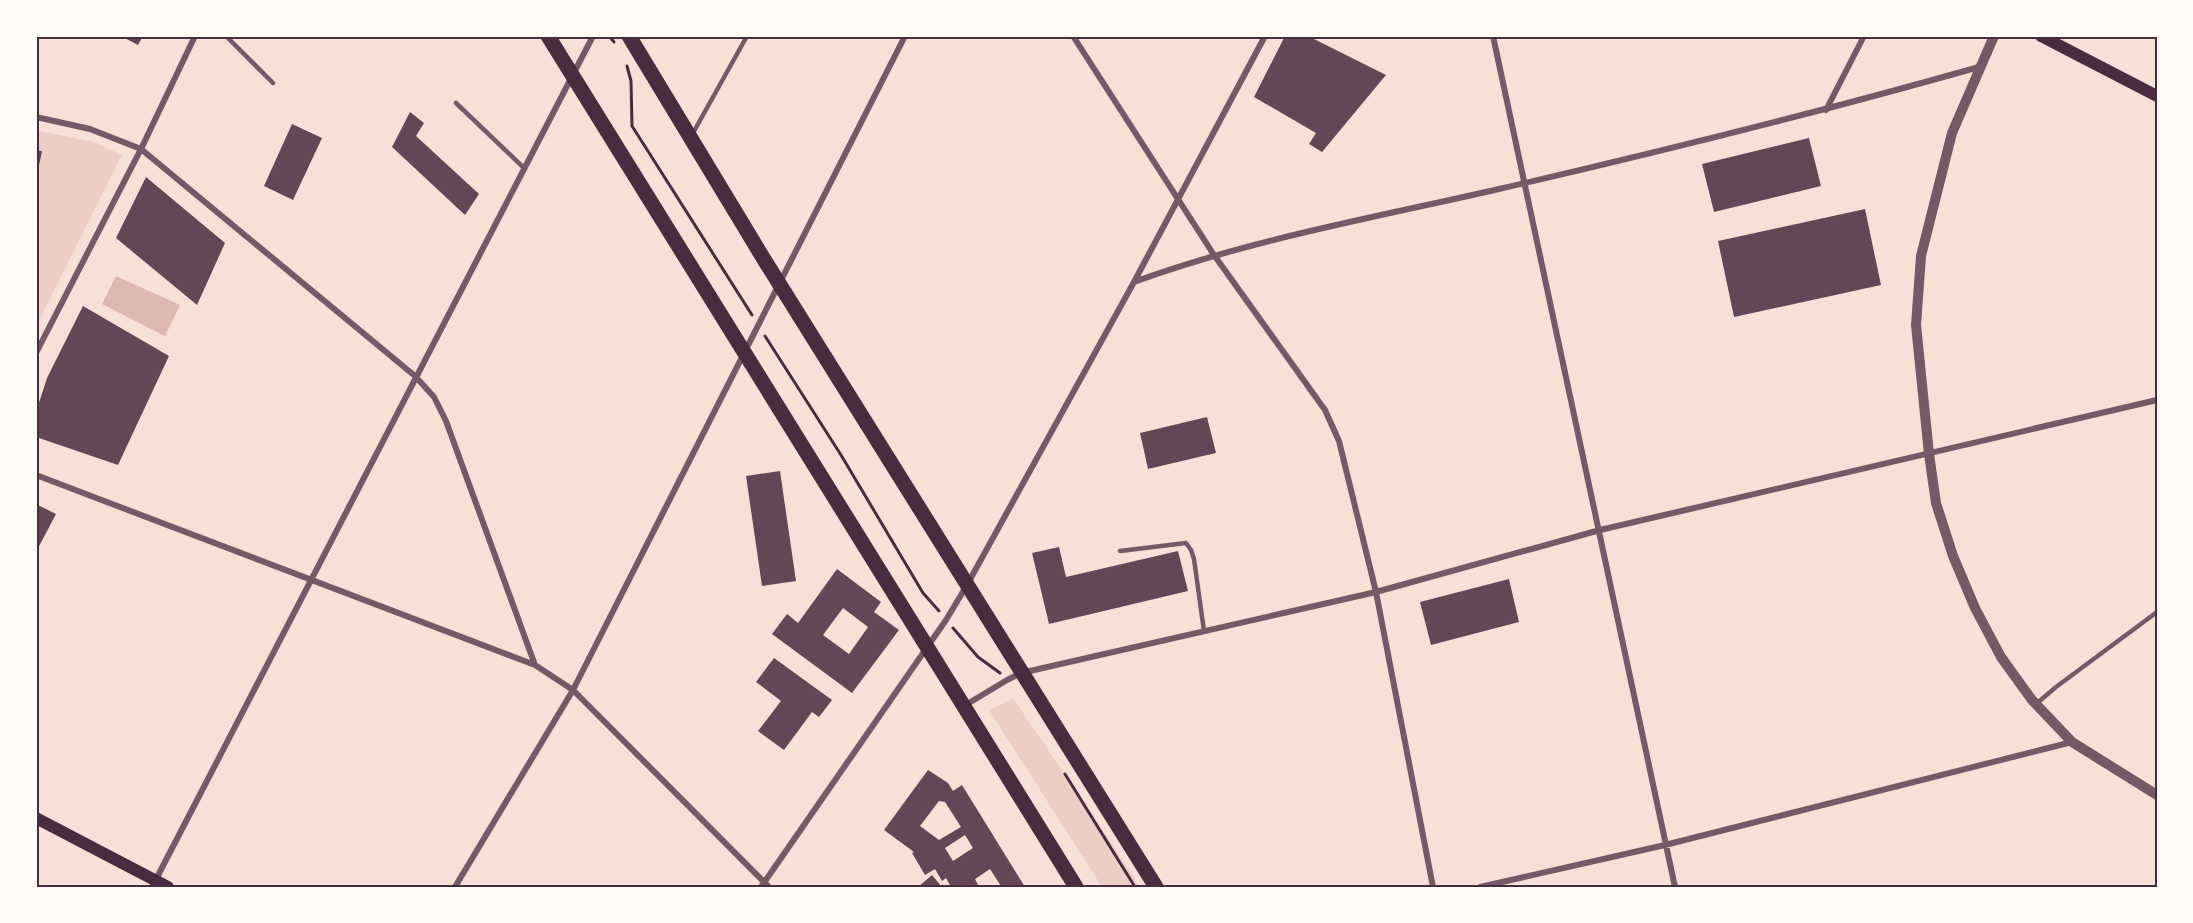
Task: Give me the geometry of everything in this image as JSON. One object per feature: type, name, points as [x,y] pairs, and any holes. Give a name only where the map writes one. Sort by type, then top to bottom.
[{"type":"main road","points":[[548,36],[1076,887]]},
{"type":"main road","points":[[628,36],[967,585],[1014,676],[1156,887]]},
{"type":"main road","points":[[2041,36],[2157,96]]},
{"type":"main road","points":[[36,818],[153,883],[168,887]]},
{"type":"street","points":[[36,353],[141,149],[195,36]]},
{"type":"street","points":[[153,883],[312,581],[415,376],[593,36]]},
{"type":"street","points":[[454,887],[573,690],[905,36]]},
{"type":"street","points":[[1073,36],[1214,255],[1325,410],[1339,441],[1376,592],[1433,887]]},
{"type":"street","points":[[36,475],[535,665],[573,690],[765,885],[946,620],[967,585],[1134,282],[1264,36]]},
{"type":"street","points":[[1493,36],[1675,887]]},
{"type":"street","points":[[1826,110],[1864,36]]},
{"type":"street","points":[[1994,36],[1952,133],[1921,256],[1917,325],[1936,503],[1953,556],[1975,608],[2001,657],[2036,704],[2072,742],[2157,795]]},
{"type":"street","points":[[1134,282],[1214,255],[1826,110],[1979,68]]},
{"type":"street","points":[[36,117],[90,129],[141,149],[415,376],[434,397],[446,421],[535,665]]},
{"type":"street","points":[[964,707],[1014,676],[1376,592],[1600,530],[2157,400]]},
{"type":"street","points":[[1480,887],[1665,845],[2072,742]]},
{"type":"lane","points":[[226,36],[273,83]]},
{"type":"lane","points":[[690,138],[747,36]]},
{"type":"lane","points":[[456,103],[524,168]]},
{"type":"lane","points":[[1120,551],[1186,543],[1194,559],[1204,631]]},
{"type":"lane","points":[[2036,704],[2157,612]]},
{"type":"path","points":[[609,36],[615,44]]},
{"type":"path","points":[[625,60],[631,81],[632,126],[841,455],[923,593],[978,657],[1014,676]]},
{"type":"path","points":[[1062,769],[1135,887]]},
{"type":"shaded area","points":[[36,130],[94,142],[122,155],[36,327]]},
{"type":"shaded area","points":[[116,276],[180,305],[165,336],[102,304]]},
{"type":"shaded area","points":[[1013,698],[1135,878],[1138,887],[1102,887],[989,710]]},
{"type":"building","points":[[121,36],[143,36],[138,45]]},
{"type":"building","points":[[1285,36],[1308,36],[1386,75],[1322,152],[1309,144],[1316,133],[1254,97]]},
{"type":"building","points":[[410,112],[424,123],[416,136],[479,194],[465,215],[392,147]]},
{"type":"building","points":[[292,124],[322,138],[293,200],[264,186]]},
{"type":"building","points":[[1809,138],[1821,186],[1714,212],[1702,164]]},
{"type":"building","points":[[36,150],[42,151],[37,175],[36,175]]},
{"type":"building","points":[[146,177],[225,243],[197,305],[116,238]]},
{"type":"building","points":[[1865,209],[1881,285],[1734,317],[1718,241]]},
{"type":"building","points":[[83,306],[169,356],[118,465],[36,437],[36,412],[47,378]]},
{"type":"building","points":[[1207,417],[1216,453],[1148,469],[1140,433]]},
{"type":"building","points":[[780,471],[796,581],[762,586],[746,476]]},
{"type":"building","points":[[36,504],[56,514],[36,552]]},
{"type":"building","points":[[1059,547],[1066,577],[1178,551],[1188,591],[1049,624],[1032,553]]},
{"type":"building","points":[[837,569],[881,602],[874,612],[899,630],[852,693],[772,634],[787,614],[798,623]],"holes":[[[843,608],[868,627],[849,654],[823,635]]]},
{"type":"building","points":[[1509,579],[1519,622],[1431,645],[1420,602]]},
{"type":"building","points":[[774,658],[832,700],[819,717],[812,712],[784,750],[758,731],[781,701],[756,682]]},
{"type":"building","points":[[928,770],[948,783],[953,791],[962,785],[1025,887],[998,887],[1001,886],[990,869],[975,879],[979,887],[951,887],[946,878],[942,881],[935,869],[925,875],[912,853],[914,852],[884,830]],"holes":[[[939,801],[945,802],[961,827],[939,840],[920,826]],[[965,835],[973,848],[953,861],[945,848]]]},
{"type":"building","points":[[932,875],[942,887],[918,887]]}]
